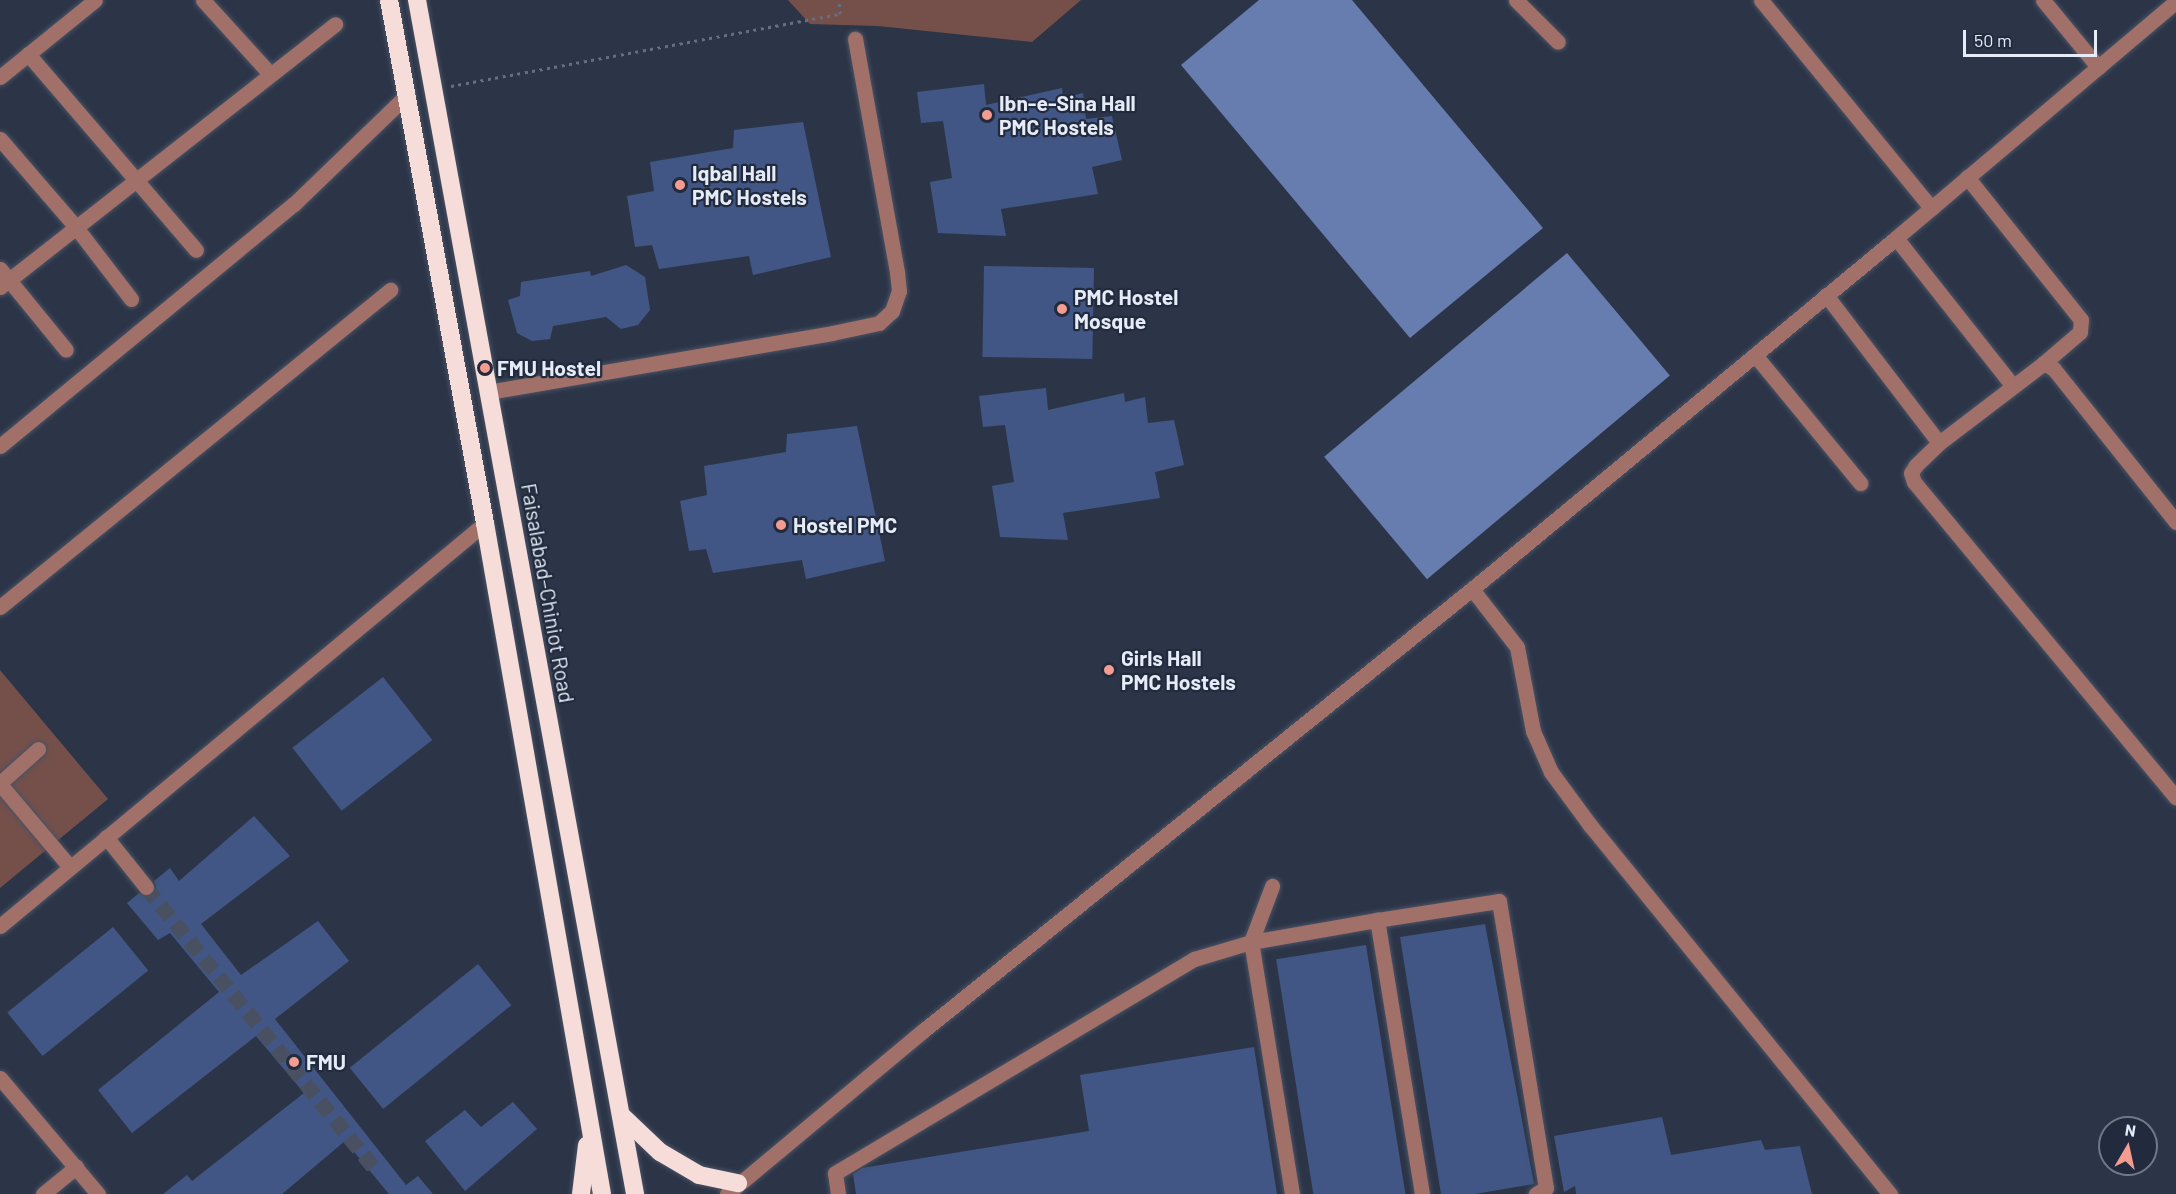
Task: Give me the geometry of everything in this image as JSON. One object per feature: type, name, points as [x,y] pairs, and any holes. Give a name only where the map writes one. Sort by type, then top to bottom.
[{"type":"highway","points":[[389,0],[408,93],[485,523],[602,1194]]},
{"type":"highway","name":"Faisalabad–Chiniot Road","points":[[417,0],[635,1194]]},
{"type":"highway","points":[[621,1115],[660,1152],[699,1174],[732,1188]]},
{"type":"highway","points":[[581,1194],[590,1124]]},
{"type":"street","points":[[0,77],[95,0]]},
{"type":"street","points":[[203,0],[270,74]]},
{"type":"street","points":[[1516,0],[1558,42]]},
{"type":"street","points":[[1761,0],[1931,208]]},
{"type":"street","points":[[2043,0],[2098,68]]},
{"type":"street","points":[[732,1188],[1472,589],[1896,238],[2176,0]]},
{"type":"street","points":[[66,350],[3,279],[75,226],[335,24]]},
{"type":"street","points":[[488,392],[832,333],[879,323],[892,311],[899,291],[897,272],[855,39]]},
{"type":"street","points":[[28,54],[196,250]]},
{"type":"street","points":[[0,446],[294,204],[408,93]]},
{"type":"street","points":[[0,139],[75,226],[131,299]]},
{"type":"street","points":[[1967,177],[2081,320],[2080,332],[2044,363],[2012,385],[1939,443],[1916,465],[1911,473],[1914,482],[2176,798]]},
{"type":"street","points":[[1896,238],[2012,385]]},
{"type":"street","points":[[0,607],[390,291]]},
{"type":"street","points":[[1826,295],[1939,443]]},
{"type":"street","points":[[1755,355],[1860,483]]},
{"type":"street","points":[[2044,363],[2054,369],[2176,522]]},
{"type":"street","points":[[0,927],[69,867],[485,523]]},
{"type":"street","points":[[1472,589],[1517,647],[1533,731],[1551,772],[1590,825],[1890,1194]]},
{"type":"street","points":[[38,749],[0,784],[69,867]]},
{"type":"street","points":[[106,837],[146,887]]},
{"type":"street","points":[[1272,886],[1251,942],[1292,1194]]},
{"type":"street","points":[[838,1194],[834,1173],[1194,959],[1251,942],[1499,900],[1546,1188],[1536,1194]]},
{"type":"street","points":[[1377,920],[1422,1194]]},
{"type":"street","points":[[0,1078],[98,1194]]},
{"type":"street","points":[[43,1194],[76,1167]]},
{"type":"path","points":[[432,89],[840,14],[840,0]]},
{"type":"shaded area","points":[[788,0],[1081,0],[1032,42],[878,26],[810,24]]},
{"type":"shaded area","points":[[0,670],[108,799],[0,888]]},
{"type":"water","points":[[1259,0],[1352,0],[1543,228],[1410,338],[1181,65]]},
{"type":"water","points":[[1567,253],[1670,376],[1427,579],[1324,457]]},
{"type":"building","points":[[984,84],[986,105],[1062,88],[1063,98],[1083,93],[1086,119],[1112,116],[1122,160],[1092,167],[1098,194],[1001,209],[1006,236],[938,233],[930,182],[952,178],[943,121],[921,123],[917,92]]},
{"type":"building","points":[[803,122],[831,257],[753,275],[749,256],[659,269],[652,245],[635,247],[627,196],[654,191],[650,162],[733,148],[734,130]]},
{"type":"building","points":[[626,265],[645,277],[650,310],[638,325],[621,329],[606,317],[553,326],[550,339],[532,341],[517,333],[508,300],[520,296],[521,282],[590,271],[591,276]]},
{"type":"building","points":[[984,266],[1094,268],[1092,359],[982,357]]},
{"type":"building","points":[[1046,388],[1048,410],[1124,393],[1125,402],[1145,397],[1148,423],[1174,420],[1184,465],[1155,472],[1160,498],[1063,513],[1068,540],[1000,537],[992,486],[1014,482],[1005,425],[983,427],[979,396]]},
{"type":"building","name":"Hostel PMC","points":[[857,426],[885,561],[806,579],[802,560],[713,573],[706,549],[689,551],[680,501],[707,495],[704,466],[786,452],[787,434]]},
{"type":"building","points":[[383,677],[432,740],[342,811],[292,748]]},
{"type":"building","points":[[254,816],[290,856],[201,924],[241,975],[318,921],[349,961],[275,1019],[406,1185],[418,1176],[433,1194],[389,1194],[345,1141],[282,1194],[163,1194],[187,1175],[192,1181],[304,1093],[256,1036],[132,1133],[98,1090],[219,992],[170,933],[158,940],[127,903],[139,893],[147,897],[153,894],[156,886],[154,881],[170,868],[179,881]]},
{"type":"building","points":[[1485,924],[1534,1184],[1475,1194],[1441,1194],[1400,937]]},
{"type":"building","points":[[113,927],[148,971],[43,1056],[7,1013]]},
{"type":"building","points":[[1366,945],[1405,1194],[1313,1194],[1276,959]]},
{"type":"building","name":"FMU","points":[[478,964],[511,1005],[383,1109],[350,1068]]},
{"type":"building","points":[[1254,1047],[1277,1194],[856,1194],[853,1174],[862,1168],[1089,1131],[1080,1075]]},
{"type":"building","points":[[513,1102],[537,1129],[465,1191],[425,1141],[465,1110],[481,1127]]},
{"type":"building","points":[[1662,1117],[1671,1155],[1761,1140],[1765,1150],[1800,1146],[1812,1194],[1576,1194],[1575,1186],[1564,1192],[1554,1136]]},
{"type":"tunnel","points":[[146,887],[376,1170]]},
{"type":"place","name":"Ibn-e-Sina Hall PMC Hostels","points":[[987,115]]},
{"type":"place","name":"Iqbal Hall PMC Hostels","points":[[680,185]]},
{"type":"place","name":"PMC Hostel Mosque","points":[[1062,309]]},
{"type":"place","name":"FMU Hostel","points":[[485,368]]},
{"type":"place","name":"Hostel PMC","points":[[781,525]]},
{"type":"place","name":"Girls Hall PMC Hostels","points":[[1109,670]]},
{"type":"place","name":"FMU","points":[[294,1062]]}]
